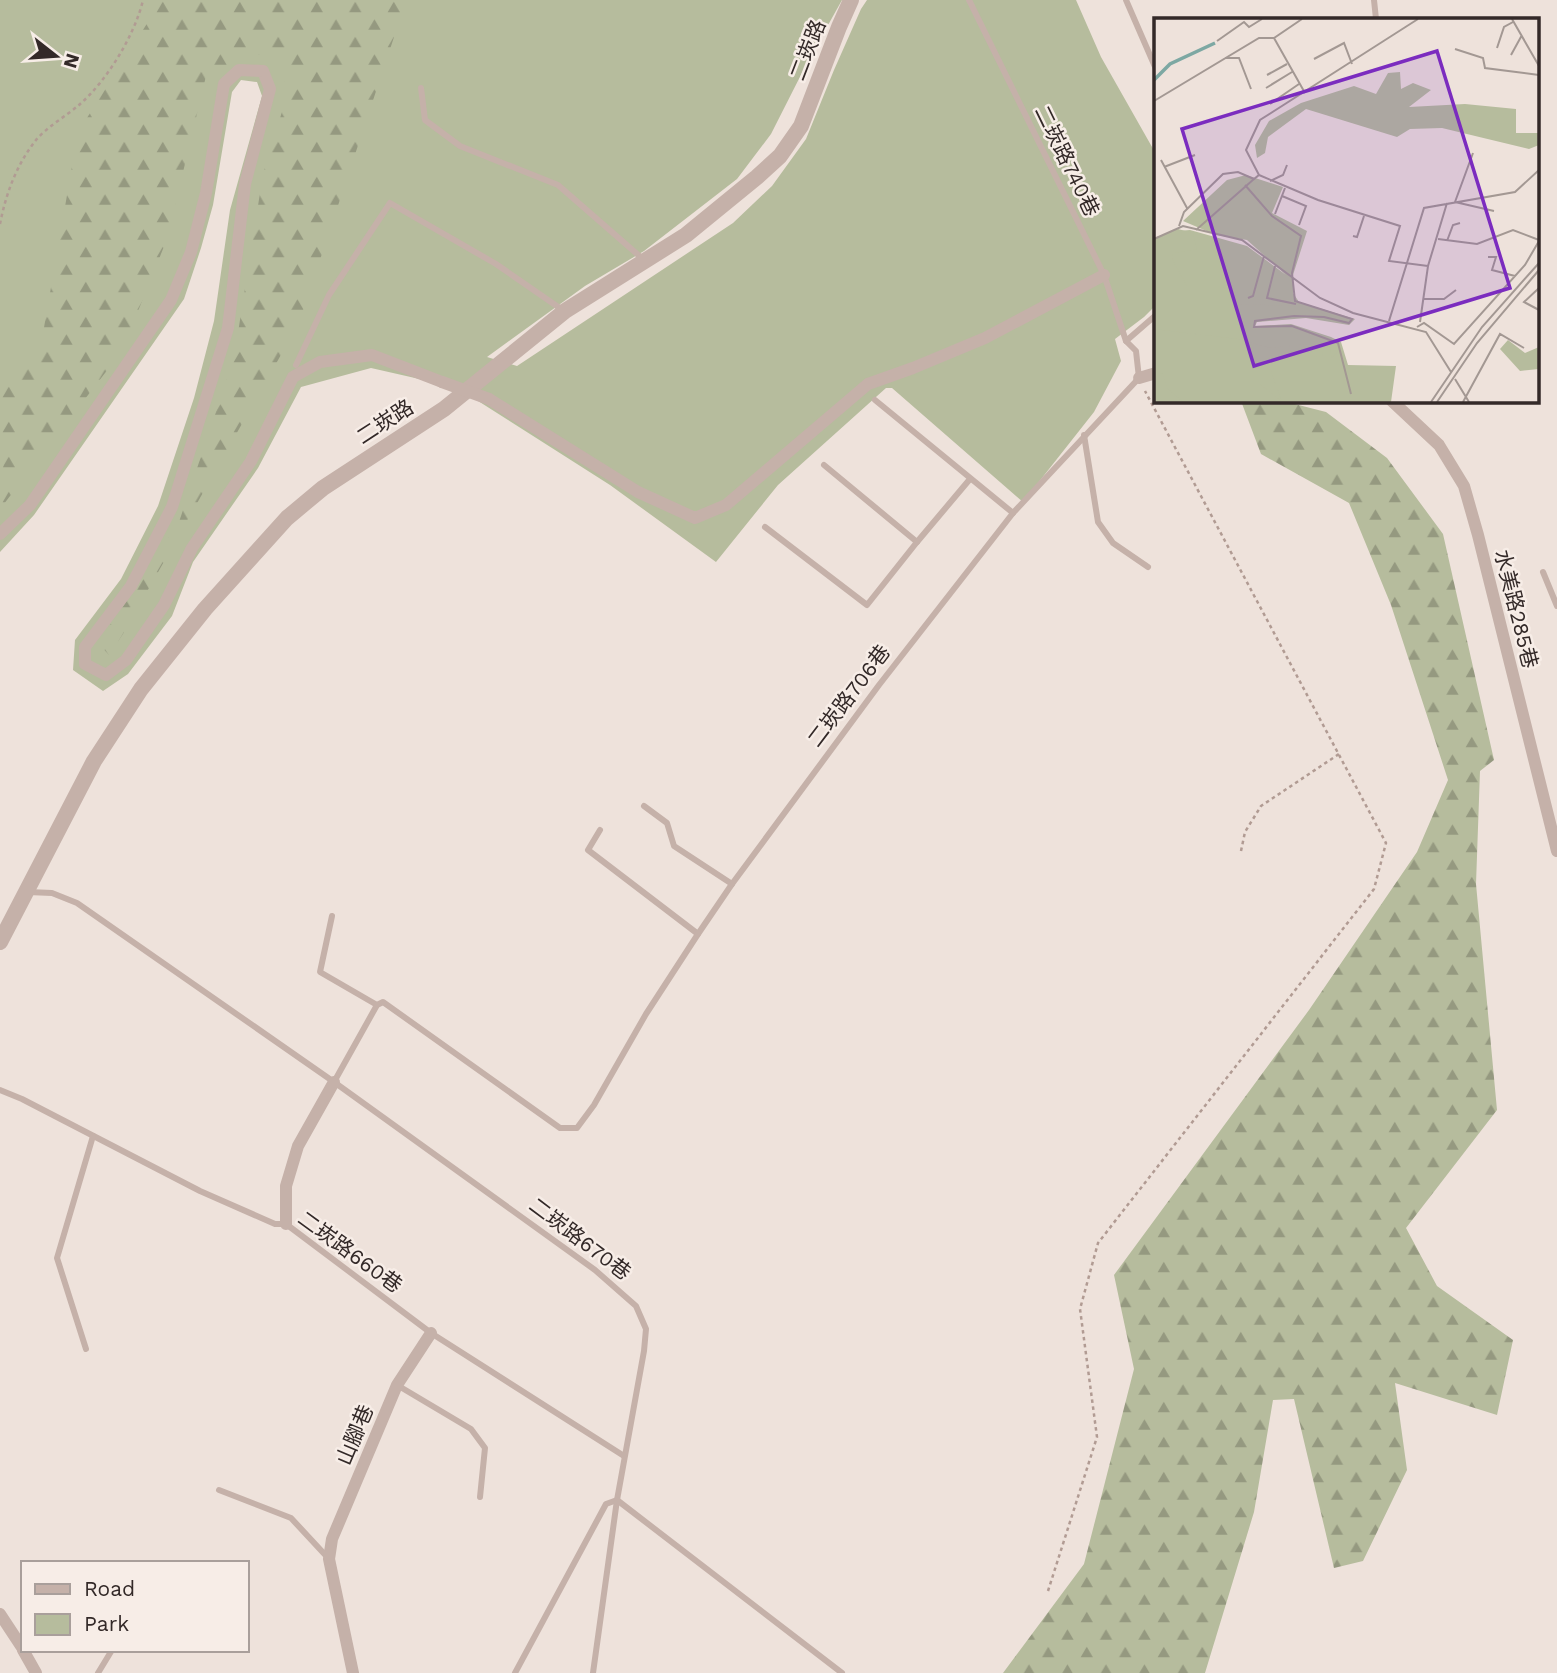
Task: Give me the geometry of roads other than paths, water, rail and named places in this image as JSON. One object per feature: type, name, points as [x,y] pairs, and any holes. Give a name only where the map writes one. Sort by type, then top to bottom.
[{"type":"street","name":"二崁路","points":[[0,942],[94,761],[141,689],[205,610],[287,518],[323,488],[444,409],[565,311],[686,235],[780,156],[801,126],[851,0]]},
{"type":"street","points":[[0,534],[30,505],[171,300],[191,252],[206,193],[224,84],[239,70],[263,71],[270,89],[245,184],[228,327],[172,507],[131,586],[85,647],[85,664],[106,675],[126,660],[164,605],[192,548],[251,461],[293,377],[320,362],[372,355],[489,399],[638,492],[695,518],[726,505],[868,384],[985,338],[1104,275]]},
{"type":"street","points":[[1139,379],[1154,374]]},
{"type":"street","name":"水美路285巷","points":[[1393,402],[1438,445],[1464,486],[1550,801],[1557,851]]},
{"type":"street","points":[[286,1224],[286,1186],[298,1146],[334,1082]]},
{"type":"street","name":"山腳巷","points":[[353,1673],[329,1559],[332,1539],[397,1385],[431,1333]]},
{"type":"street","points":[[0,1614],[21,1647]]},
{"type":"street","points":[[24,1652],[36,1673]]},
{"type":"lane","name":"二崁路740巷","points":[[970,0],[1104,275],[1126,341]]},
{"type":"lane","points":[[1126,0],[1154,64]]},
{"type":"lane","points":[[1374,0],[1376,18]]},
{"type":"lane","points":[[421,88],[425,120],[460,146],[558,185],[645,261]]},
{"type":"lane","points":[[296,365],[329,295],[390,203],[496,264],[565,311]]},
{"type":"lane","points":[[1139,379],[1136,351],[1126,341],[1154,317]]},
{"type":"lane","name":"二崁路706巷","points":[[377,1005],[383,1002],[560,1128],[577,1128],[594,1105],[646,1014],[732,884],[879,685],[1013,513],[1139,379]]},
{"type":"lane","points":[[875,400],[1013,513]]},
{"type":"lane","points":[[1084,436],[1098,522],[1113,543],[1148,567]]},
{"type":"lane","points":[[824,465],[917,542]]},
{"type":"lane","points":[[765,527],[867,606],[970,479]]},
{"type":"lane","points":[[1544,572],[1557,606]]},
{"type":"lane","points":[[644,806],[667,823],[674,846],[732,884]]},
{"type":"lane","points":[[600,830],[588,850],[698,934]]},
{"type":"lane","name":"二崁路670巷","points":[[26,892],[52,893],[77,903],[334,1082],[595,1270],[636,1306],[646,1329],[644,1351],[617,1500],[593,1673]]},
{"type":"lane","points":[[332,916],[320,972],[377,1005],[334,1082]]},
{"type":"lane","name":"二崁路660巷","points":[[0,1090],[200,1191],[275,1224],[286,1224],[431,1333],[624,1456]]},
{"type":"lane","points":[[86,1349],[57,1258],[93,1136]]},
{"type":"lane","points":[[397,1385],[471,1429],[485,1448],[480,1497]]},
{"type":"lane","points":[[219,1490],[291,1518],[329,1559]]},
{"type":"lane","points":[[514,1673],[606,1504],[617,1500],[842,1673]]},
{"type":"lane","points":[[98,1673],[111,1652]]}]
